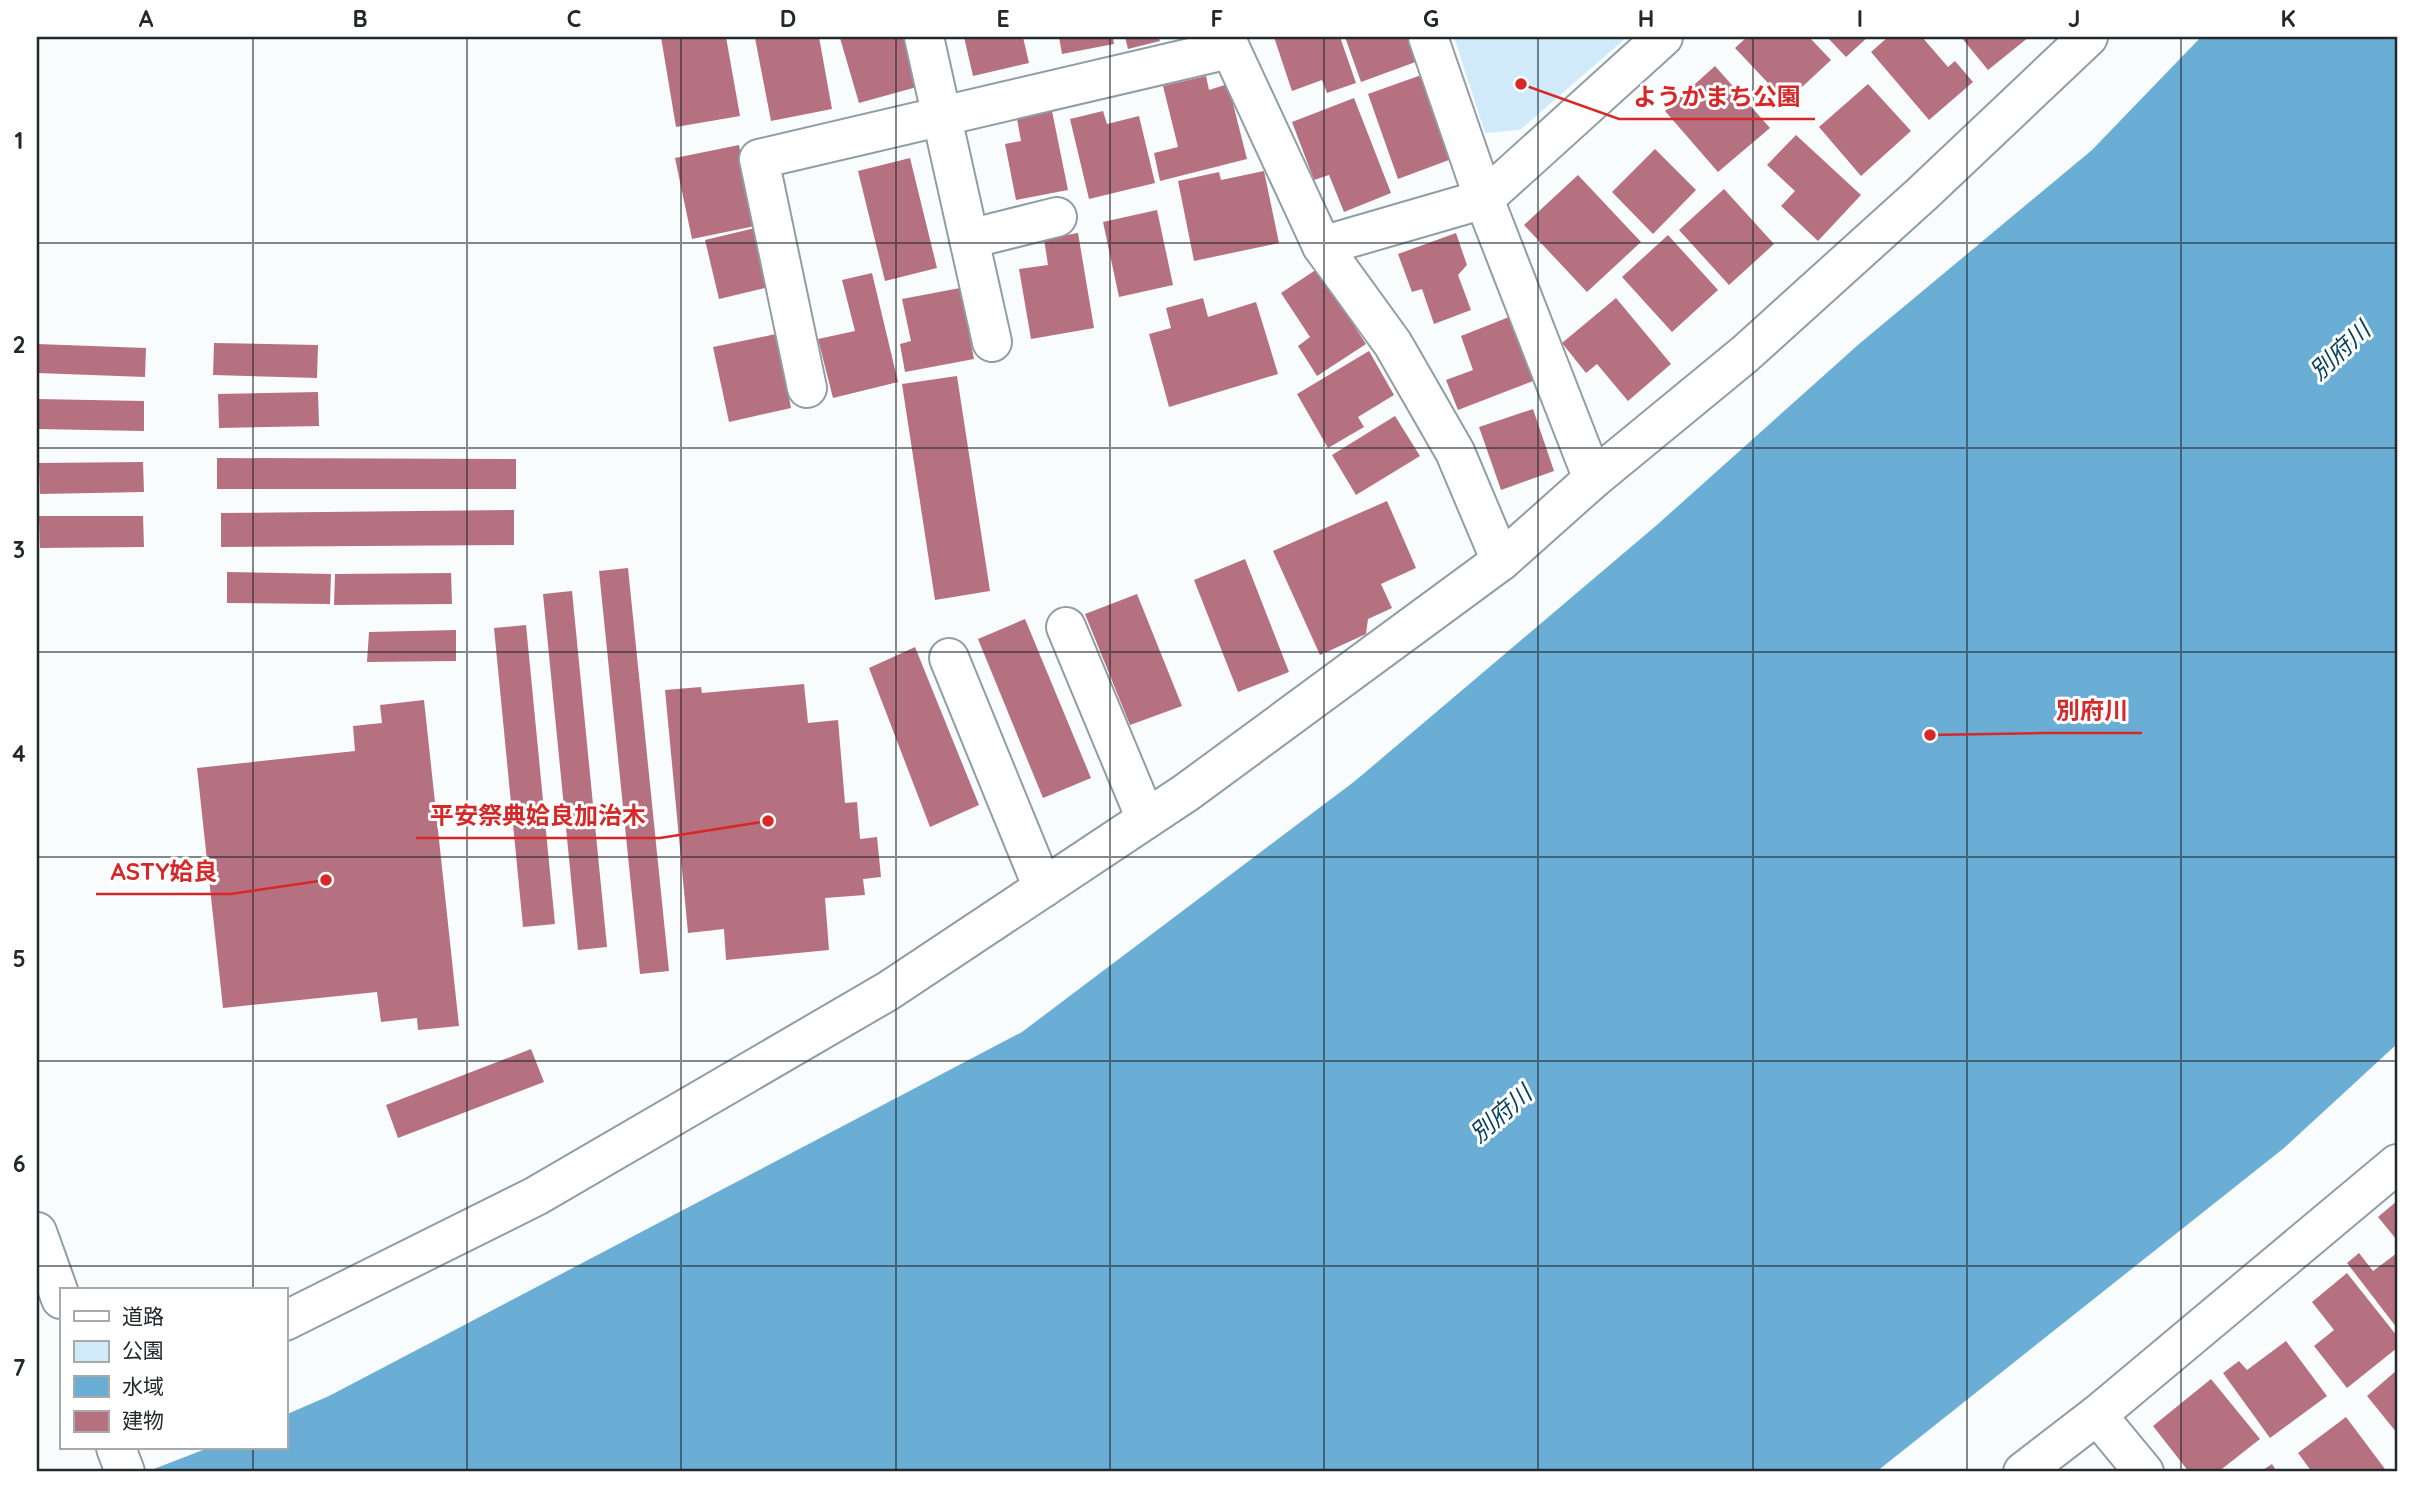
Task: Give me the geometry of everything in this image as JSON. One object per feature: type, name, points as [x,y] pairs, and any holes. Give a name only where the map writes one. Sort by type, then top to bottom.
[{"type":"street","points":[[924,37],[992,342]]},
{"type":"street","points":[[1428,37],[1484,199],[1593,479]]},
{"type":"street","points":[[1322,246],[1484,199],[1663,37]]},
{"type":"street","points":[[287,1320],[536,1196],[888,991],[1146,819],[1501,561],[1593,479],[1745,354],[1922,194],[2082,39]]},
{"type":"street","points":[[807,388],[759,159],[941,117],[1227,43],[1322,246],[1400,356],[1455,452],[1501,561]]},
{"type":"street","points":[[969,239],[1057,217]]},
{"type":"street","points":[[1066,627],[1146,819]]},
{"type":"street","points":[[949,659],[1043,888]]},
{"type":"street","points":[[2023,1472],[2097,1415],[2397,1164]]},
{"type":"street","points":[[37,1232],[60,1296]]},
{"type":"street","points":[[2097,1415],[2144,1472]]},
{"type":"green space","points":[[1454,37],[1627,37],[1520,130],[1485,133]]},
{"type":"water","points":[[2201,37],[2397,37],[2397,1044],[2284,1148],[1876,1472],[146,1472],[203,1450],[287,1450],[287,1414],[329,1396],[1022,1032],[1355,781],[1658,524],[1859,344],[2092,150]]},
{"type":"building","points":[[661,37],[726,37],[740,116],[676,127]]},
{"type":"building","points":[[819,37],[832,109],[771,121],[755,38]]},
{"type":"building","points":[[910,37],[924,85],[859,103],[840,38]]},
{"type":"building","points":[[964,37],[1023,37],[1029,63],[973,76]]},
{"type":"building","points":[[1059,37],[1113,37],[1114,44],[1062,54]]},
{"type":"building","points":[[1125,37],[1159,37],[1160,41],[1128,49]]},
{"type":"building","points":[[1274,37],[1340,37],[1356,83],[1327,93],[1322,80],[1292,91]]},
{"type":"building","points":[[1345,37],[1413,37],[1421,60],[1361,82]]},
{"type":"building","points":[[1747,37],[1809,37],[1831,60],[1786,102],[1735,48]]},
{"type":"building","points":[[1827,37],[1868,37],[1846,57]]},
{"type":"building","points":[[1888,37],[1922,37],[1948,67],[1955,61],[1973,82],[1929,120],[1871,52]]},
{"type":"building","points":[[1961,37],[2029,37],[1988,70]]},
{"type":"building","points":[[1715,66],[1770,128],[1718,172],[1665,111]]},
{"type":"building","points":[[1427,73],[1457,157],[1398,179],[1368,94]]},
{"type":"building","points":[[1206,76],[1209,90],[1228,84],[1247,159],[1160,181],[1154,153],[1178,147],[1163,86]]},
{"type":"building","points":[[1868,84],[1911,131],[1861,176],[1819,127]]},
{"type":"building","points":[[1354,98],[1391,193],[1344,212],[1329,175],[1314,180],[1292,122]]},
{"type":"building","points":[[1052,111],[1068,190],[1016,200],[1005,144],[1021,141],[1017,119]]},
{"type":"building","points":[[1103,111],[1107,124],[1139,116],[1155,183],[1089,199],[1070,119]]},
{"type":"building","points":[[1796,135],[1861,195],[1818,241],[1781,206],[1795,191],[1767,165]]},
{"type":"building","points":[[739,145],[755,226],[692,239],[675,158]]},
{"type":"building","points":[[1655,149],[1696,190],[1653,234],[1612,192]]},
{"type":"building","points":[[910,158],[937,268],[885,281],[858,171]]},
{"type":"building","points":[[1264,171],[1279,243],[1194,261],[1178,181],[1219,172],[1221,180]]},
{"type":"building","points":[[1578,175],[1641,242],[1587,292],[1524,225]]},
{"type":"building","points":[[1724,189],[1774,244],[1729,285],[1679,230]]},
{"type":"building","points":[[1157,210],[1173,285],[1119,297],[1103,222]]},
{"type":"building","points":[[755,228],[769,287],[719,299],[705,240]]},
{"type":"building","points":[[1078,233],[1094,328],[1031,339],[1019,269],[1048,265],[1044,239]]},
{"type":"building","points":[[1456,233],[1467,265],[1458,275],[1471,310],[1434,324],[1422,289],[1412,292],[1398,254]]},
{"type":"building","points":[[1668,235],[1718,290],[1672,332],[1622,277]]},
{"type":"building","points":[[1317,269],[1366,344],[1317,376],[1298,346],[1310,337],[1281,293]]},
{"type":"building","points":[[872,273],[898,382],[833,398],[818,339],[855,331],[842,280]]},
{"type":"building","points":[[960,288],[974,359],[905,372],[900,344],[911,341],[902,299]]},
{"type":"building","points":[[1203,298],[1208,317],[1256,302],[1278,374],[1169,407],[1149,334],[1171,328],[1166,308]]},
{"type":"building","points":[[1616,298],[1671,364],[1628,401],[1597,364],[1586,373],[1562,343]]},
{"type":"building","points":[[1509,317],[1533,381],[1458,410],[1446,380],[1473,370],[1461,336]]},
{"type":"building","points":[[776,334],[791,408],[729,422],[713,347]]},
{"type":"building","points":[[214,343],[318,345],[317,378],[213,375]]},
{"type":"building","points":[[37,344],[146,348],[145,377],[37,373]]},
{"type":"building","points":[[1369,351],[1394,395],[1358,417],[1364,427],[1328,448],[1297,394]]},
{"type":"building","points":[[957,376],[990,591],[935,600],[902,384]]},
{"type":"building","points":[[318,392],[319,426],[219,428],[218,394]]},
{"type":"building","points":[[37,399],[144,401],[144,431],[37,429]]},
{"type":"building","points":[[1533,409],[1554,471],[1501,490],[1479,427]]},
{"type":"building","points":[[1395,416],[1420,456],[1356,495],[1332,455]]},
{"type":"building","points":[[217,458],[516,459],[516,489],[217,489]]},
{"type":"building","points":[[143,462],[144,492],[40,494],[39,463]]},
{"type":"building","points":[[1387,501],[1416,568],[1381,584],[1392,608],[1368,619],[1366,634],[1320,655],[1273,551]]},
{"type":"building","points":[[514,510],[514,545],[221,547],[221,513]]},
{"type":"building","points":[[39,516],[143,516],[144,547],[40,548]]},
{"type":"building","points":[[1245,559],[1289,672],[1238,692],[1194,580]]},
{"type":"building","points":[[628,568],[669,971],[640,974],[599,571]]},
{"type":"building","points":[[227,572],[331,574],[330,604],[227,603]]},
{"type":"building","points":[[451,573],[452,604],[334,605],[335,574]]},
{"type":"building","points":[[572,591],[607,947],[578,950],[543,594]]},
{"type":"building","points":[[1137,594],[1182,706],[1130,725],[1085,614]]},
{"type":"building","points":[[1025,619],[1091,778],[1043,798],[978,639]]},
{"type":"building","points":[[526,625],[555,924],[523,927],[494,628]]},
{"type":"building","points":[[456,630],[456,661],[367,662],[369,632]]},
{"type":"building","points":[[915,647],[979,805],[930,827],[869,668]]},
{"type":"building","points":[[804,684],[808,723],[838,720],[845,803],[857,802],[860,839],[877,837],[881,877],[863,879],[865,895],[825,898],[829,950],[726,960],[724,929],[688,933],[665,690],[701,687],[702,693]]},
{"type":"building","points":[[424,700],[459,1026],[418,1030],[417,1018],[381,1022],[377,992],[223,1008],[197,768],[355,751],[353,726],[382,723],[380,705]]},
{"type":"building","points":[[531,1049],[544,1082],[398,1138],[386,1105]]},
{"type":"building","points":[[2397,1201],[2397,1240],[2378,1217]]},
{"type":"building","points":[[2359,1253],[2373,1271],[2397,1253],[2397,1328],[2347,1263]]},
{"type":"building","points":[[2347,1273],[2397,1336],[2397,1348],[2347,1388],[2314,1346],[2334,1330],[2312,1302]]},
{"type":"building","points":[[2286,1341],[2327,1396],[2270,1438],[2223,1373],[2239,1361],[2247,1370]]},
{"type":"building","points":[[2397,1370],[2397,1433],[2367,1396]]},
{"type":"building","points":[[2211,1379],[2260,1439],[2218,1472],[2189,1472],[2153,1426]]},
{"type":"building","points":[[2346,1417],[2385,1469],[2381,1472],[2312,1472],[2298,1453]]},
{"type":"building","points":[[2272,1464],[2277,1472],[2260,1472]]},
{"type":"place","name":"ようかまち公園","points":[[1521,84]]},
{"type":"place","name":"別府川","points":[[1930,735]]},
{"type":"place","name":"平安祭典姶良加治木","points":[[768,821]]},
{"type":"place","name":"ASTY姶良","points":[[326,880]]}]
